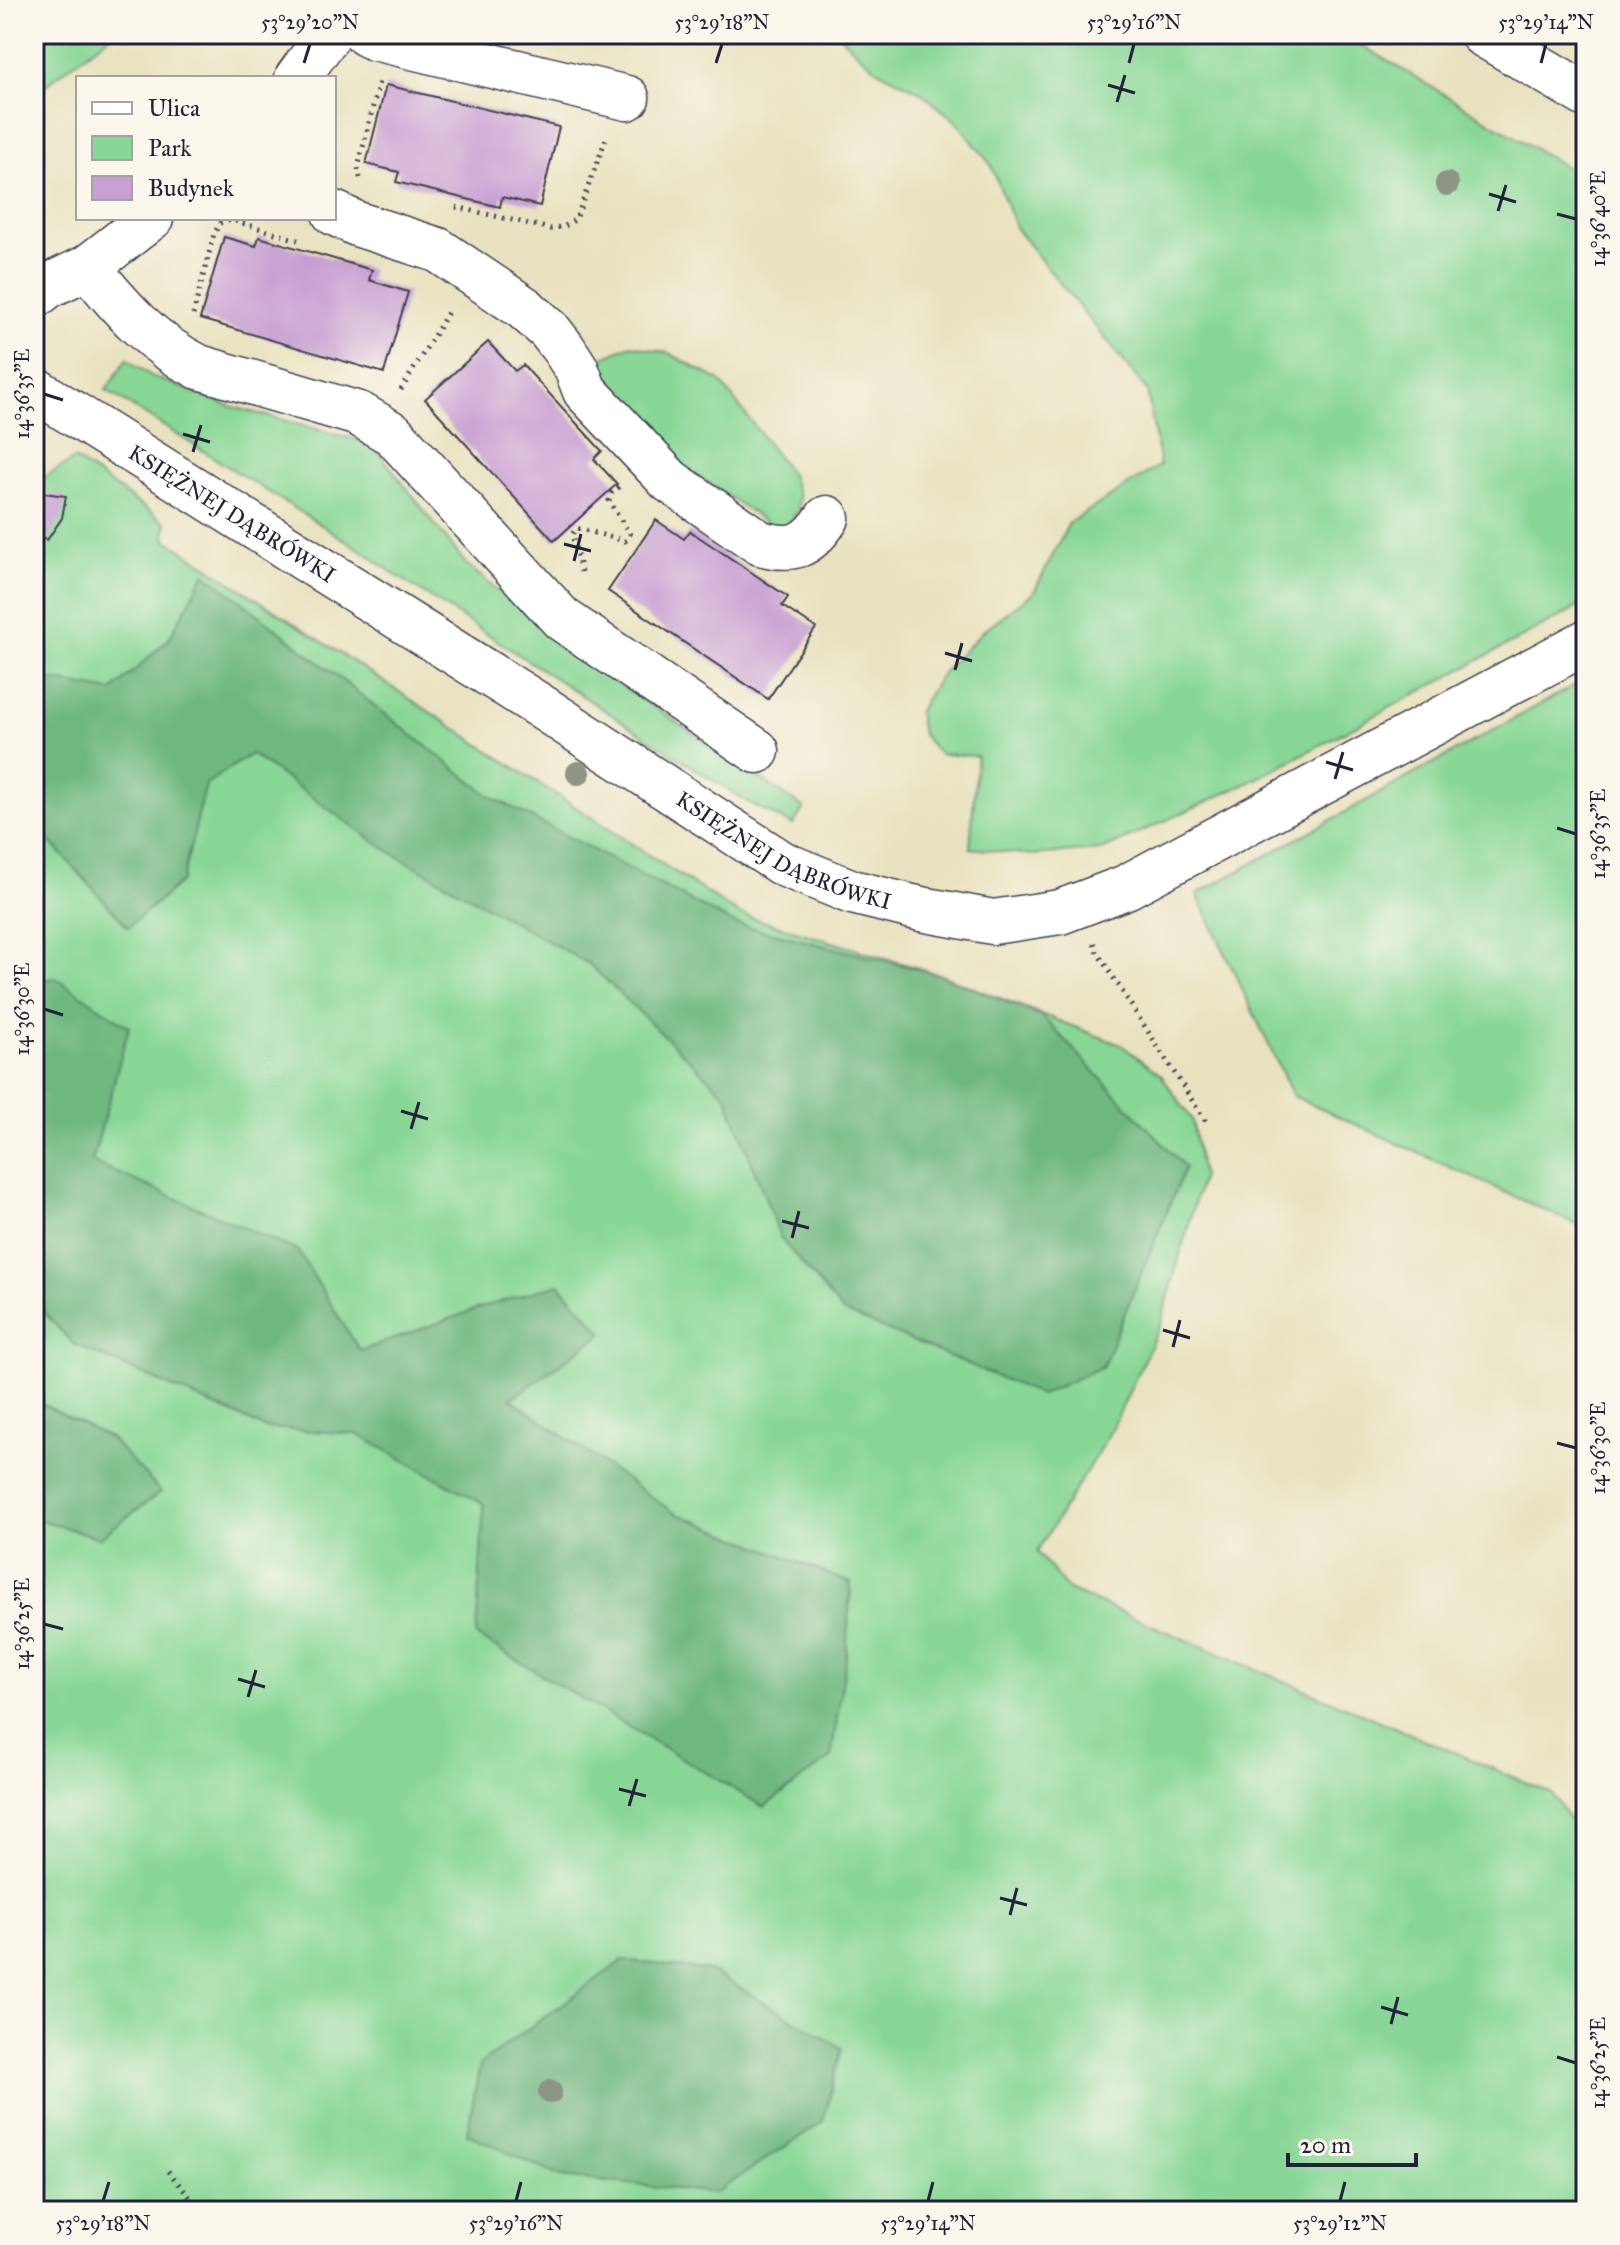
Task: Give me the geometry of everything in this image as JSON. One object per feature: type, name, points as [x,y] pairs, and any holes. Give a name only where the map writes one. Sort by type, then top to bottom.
[{"type":"street","points":[[298,76],[329,34]]},
{"type":"street","points":[[1482,34],[1586,95]]},
{"type":"street","points":[[374,51],[374,38],[618,114]]},
{"type":"street","points":[[34,297],[48,286],[88,267],[148,220]]},
{"type":"street","points":[[320,228],[357,224],[438,250],[524,308],[549,330],[563,348],[576,368],[585,391],[670,481],[760,543],[777,548],[799,546],[817,533],[827,518]]},
{"type":"street","points":[[88,267],[117,304],[143,330],[184,359],[199,367],[359,414],[393,434],[562,619],[757,751]]},
{"type":"street","name":"KSIĘŻNEJ DĄBRÓWKI","points":[[34,389],[526,698],[783,864],[852,892],[993,922],[1060,912],[1126,887],[1586,642]]},
{"type":"path","points":[[367,186],[360,178],[358,168],[374,51]]},
{"type":"path","points":[[454,206],[551,229],[565,226],[576,219],[618,114]]},
{"type":"path","points":[[192,319],[214,234],[220,223],[232,220],[320,228]]},
{"type":"path","points":[[380,425],[452,306]]},
{"type":"path","points":[[584,586],[572,534],[577,528],[584,528],[625,541],[630,534],[609,501],[612,493],[622,484]]},
{"type":"path","points":[[1084,903],[1097,952],[1208,1125]]},
{"type":"path","points":[[168,2171],[201,2211]]},
{"type":"green space","points":[[34,34],[112,34],[34,94]]},
{"type":"green space","points":[[837,34],[1343,34],[1586,179],[1586,603],[1254,780],[1102,850],[1032,855],[970,848],[977,756],[939,754],[922,734],[918,712],[941,674],[984,630],[1034,592],[1069,523],[1160,465],[1147,390],[1016,229],[991,165],[957,122],[919,91],[877,70]]},
{"type":"green space","points":[[631,345],[669,353],[720,381],[791,474],[799,498],[798,511],[784,529],[770,525],[683,466],[601,376],[598,359]]},
{"type":"green space","points":[[127,359],[151,376],[230,406],[372,444],[467,565],[567,648],[804,808],[793,825],[747,802],[364,552],[106,390]]},
{"type":"green space","points":[[75,459],[166,523],[165,539],[739,914],[938,974],[1121,1045],[1161,1075],[1192,1120],[1202,1176],[1161,1323],[1112,1429],[1037,1552],[1068,1590],[1551,1793],[1579,1833],[1586,1819],[1586,2211],[34,2211],[34,483]]},
{"type":"green space","points":[[205,573],[490,796],[733,923],[938,974],[1042,1016],[1185,1167],[1103,1366],[1041,1395],[843,1312],[781,1239],[726,1095],[590,965],[385,849],[251,754],[206,784],[182,881],[128,927],[48,839],[34,799],[34,677],[112,691],[169,639]]},
{"type":"green space","points":[[1586,679],[1586,1229],[1293,1096],[1197,894]]},
{"type":"green space","points":[[56,978],[129,1027],[92,1162],[298,1251],[360,1351],[477,1309],[559,1284],[603,1333],[511,1399],[673,1512],[851,1583],[846,1658],[831,1758],[764,1807],[476,1636],[484,1504],[357,1434],[265,1428],[73,1344],[34,1301],[34,981]]},
{"type":"green space","points":[[34,1400],[110,1438],[161,1492],[99,1538],[34,1518]]},
{"type":"green space","points":[[623,1960],[711,1971],[842,2048],[823,2122],[715,2193],[561,2177],[467,2134],[480,2064]]},
{"type":"building","points":[[386,85],[559,127],[540,206],[502,197],[500,207],[396,182],[399,172],[366,164]]},
{"type":"building","points":[[224,237],[256,246],[259,237],[372,270],[369,280],[408,292],[384,373],[200,319]]},
{"type":"building","points":[[488,342],[515,371],[523,365],[602,451],[594,459],[617,484],[554,541],[425,399]]},
{"type":"building","points":[[37,492],[66,496],[62,518],[47,540],[35,532],[43,515],[34,513]]},
{"type":"building","points":[[656,520],[684,539],[690,531],[788,597],[782,606],[816,628],[768,699],[608,591]]}]
